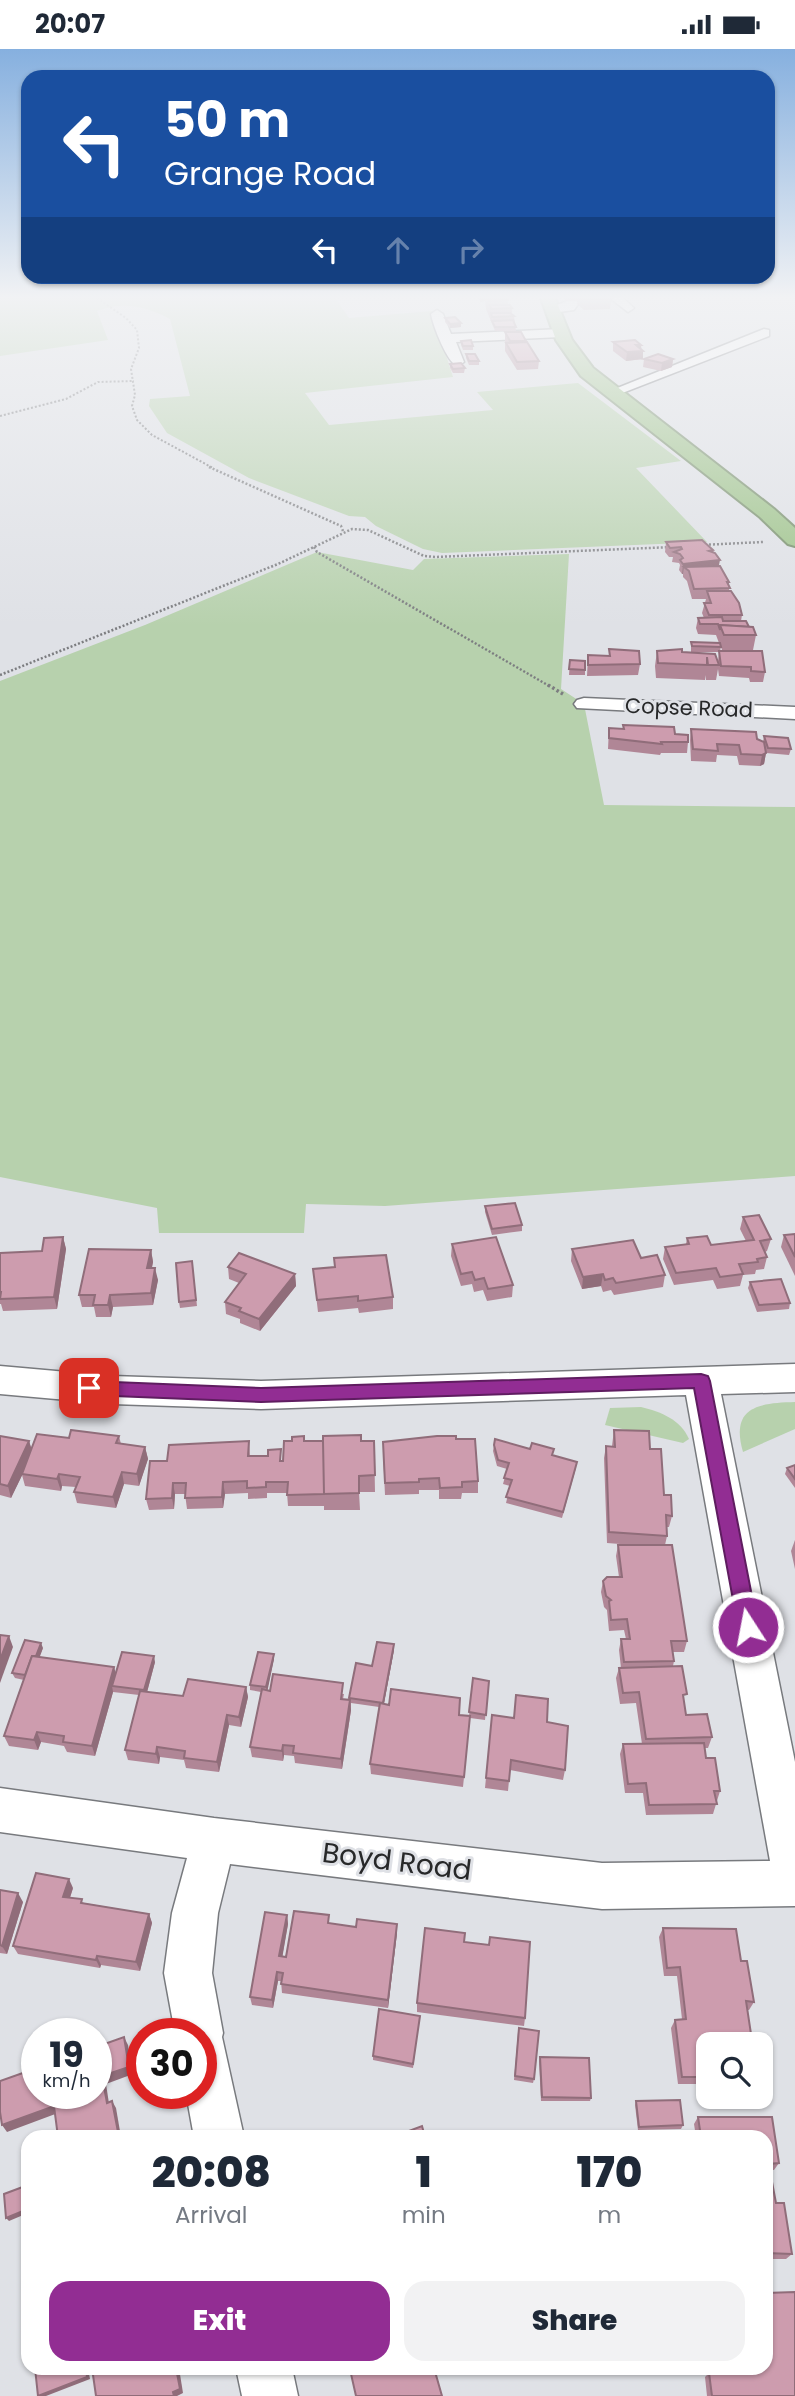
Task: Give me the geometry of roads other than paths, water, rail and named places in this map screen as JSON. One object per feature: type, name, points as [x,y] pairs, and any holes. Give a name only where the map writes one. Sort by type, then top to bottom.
[{"type":"highway","points":[[631,408],[757,504],[795,540]]},
{"type":"street","name":"Copse Road","points":[[584,704],[795,713]]},
{"type":"street","points":[[0,1380],[112,1390],[261,1395],[795,1378]]},
{"type":"street","points":[[701,1381],[795,1874]]},
{"type":"street","name":"Boyd Road","points":[[0,1810],[214,1840],[602,1886],[795,1883]]},
{"type":"street","points":[[196,2018],[188,1973],[195,1913],[214,1840]]},
{"type":"street","points":[[213,2109],[218,2130]]},
{"type":"street","points":[[266,2375],[270,2396]]}]
